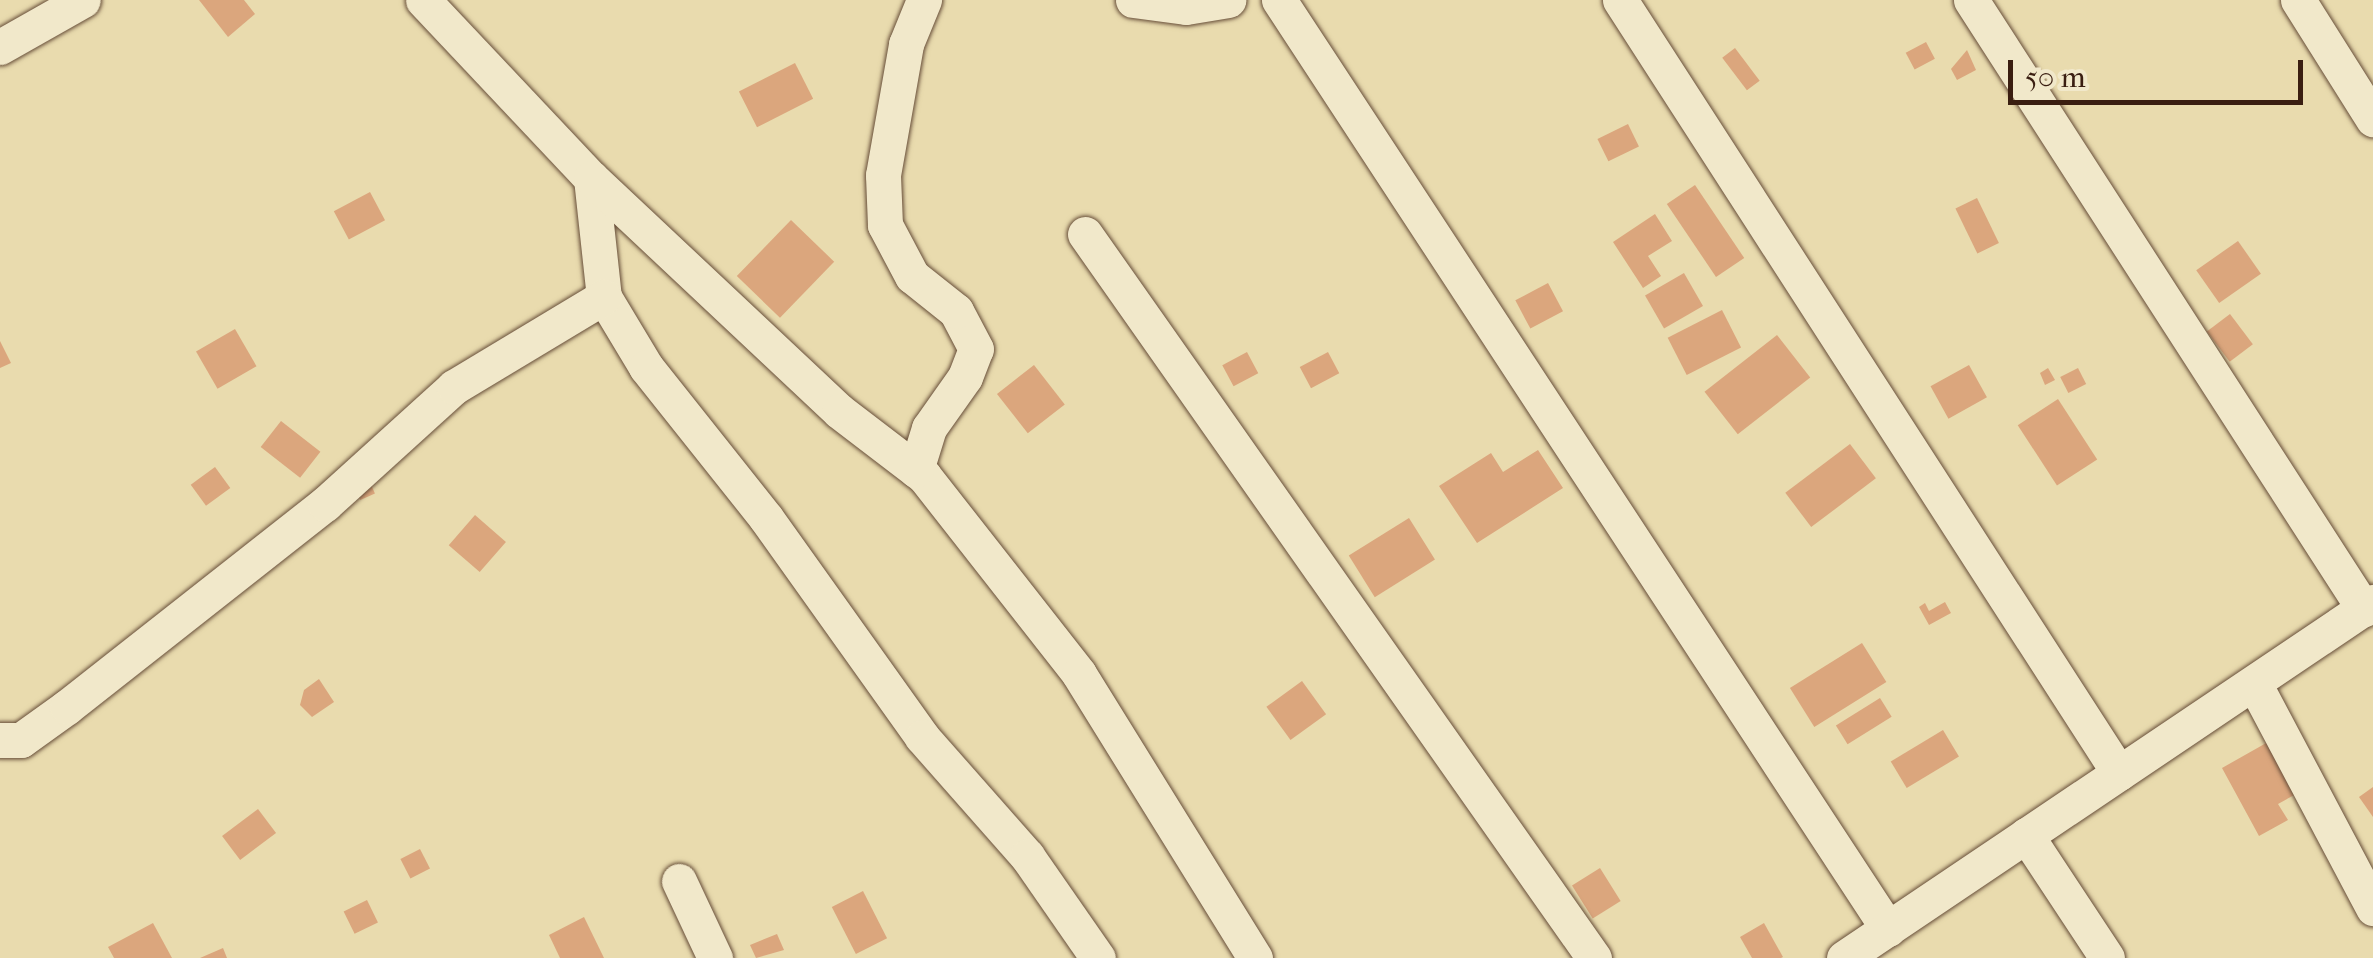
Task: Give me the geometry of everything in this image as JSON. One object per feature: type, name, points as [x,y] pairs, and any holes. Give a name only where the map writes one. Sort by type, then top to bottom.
[{"type":"street","points":[[0,47],[83,0]]},
{"type":"street","points":[[422,0],[591,178],[839,411],[916,470],[1079,674],[1255,958]]},
{"type":"street","points":[[916,470],[929,428],[976,348],[956,312],[912,276],[885,226],[883,175],[906,44],[924,0]]},
{"type":"street","points":[[1134,0],[1186,7],[1228,0]]},
{"type":"street","points":[[1279,0],[1888,928]]},
{"type":"street","points":[[1620,0],[2119,773]]},
{"type":"street","points":[[1844,958],[2368,606],[1971,0]]},
{"type":"street","points":[[2298,0],[2373,119]]},
{"type":"street","points":[[591,178],[604,296],[646,368],[766,518],[922,737],[1027,856],[1098,958]]},
{"type":"street","points":[[1084,234],[1594,958]]},
{"type":"street","points":[[0,740],[21,740],[67,708],[325,504],[454,387],[604,296]]},
{"type":"street","points":[[2254,683],[2373,908]]},
{"type":"street","points":[[2026,835],[2107,958]]},
{"type":"street","points":[[679,881],[716,958]]},
{"type":"building","points":[[199,0],[244,0],[255,14],[228,37]]},
{"type":"building","points":[[1926,42],[1935,59],[1915,70],[1906,53]]},
{"type":"building","points":[[1735,48],[1760,81],[1747,90],[1722,58]]},
{"type":"building","points":[[1967,50],[1976,70],[1957,80],[1951,69]]},
{"type":"building","points":[[795,63],[813,99],[757,127],[739,92]]},
{"type":"building","points":[[1628,124],[1639,146],[1608,161],[1597,139]]},
{"type":"building","points":[[1695,185],[1744,258],[1716,277],[1667,204]]},
{"type":"building","points":[[370,192],[385,220],[349,240],[334,211]]},
{"type":"building","points":[[1977,198],[1999,243],[1977,253],[1955,209]]},
{"type":"building","points":[[1655,214],[1672,241],[1648,256],[1661,276],[1643,288],[1613,242]]},
{"type":"building","points":[[791,220],[834,262],[780,318],[737,276]]},
{"type":"building","points":[[2238,241],[2261,274],[2219,303],[2196,270]]},
{"type":"building","points":[[1684,273],[1703,306],[1664,328],[1645,296]]},
{"type":"building","points":[[1548,283],[1563,311],[1530,329],[1515,300]]},
{"type":"building","points":[[1722,310],[1741,347],[1687,375],[1668,338]]},
{"type":"building","points":[[2230,314],[2253,344],[2230,362],[2207,331]]},
{"type":"building","points":[[235,329],[256,366],[218,389],[196,352]]},
{"type":"building","points":[[1777,335],[1810,378],[1738,434],[1705,392]]},
{"type":"building","points":[[0,341],[11,363],[0,368]]},
{"type":"building","points":[[1247,352],[1258,373],[1234,386],[1222,365]]},
{"type":"building","points":[[1328,352],[1339,373],[1311,388],[1300,367]]},
{"type":"building","points":[[1034,365],[1065,404],[1028,433],[997,394]]},
{"type":"building","points":[[1969,365],[1987,397],[1948,419],[1931,386]]},
{"type":"building","points":[[2048,368],[2055,380],[2045,385],[2040,373]]},
{"type":"building","points":[[2078,368],[2086,384],[2068,393],[2060,377]]},
{"type":"building","points":[[2058,399],[2097,459],[2057,486],[2018,425]]},
{"type":"building","points":[[281,421],[320,452],[300,478],[261,447]]},
{"type":"building","points":[[1850,444],[1876,478],[1811,527],[1785,493]]},
{"type":"building","points":[[1538,450],[1563,488],[1477,543],[1439,486],[1491,453],[1503,472]]},
{"type":"building","points":[[215,467],[230,488],[206,506],[191,485]]},
{"type":"building","points":[[368,478],[375,494],[360,500],[353,485]]},
{"type":"building","points":[[475,515],[506,542],[480,572],[449,545]]},
{"type":"building","points":[[1409,518],[1435,560],[1375,597],[1349,556]]},
{"type":"building","points":[[1945,602],[1951,613],[1929,625],[1919,607],[1925,603],[1929,611]]},
{"type":"building","points":[[1862,643],[1886,682],[1814,727],[1790,688]]},
{"type":"building","points":[[319,679],[334,702],[312,717],[300,705],[304,690]]},
{"type":"building","points":[[1302,681],[1326,714],[1291,740],[1266,707]]},
{"type":"building","points":[[1880,698],[1892,717],[1848,744],[1836,726]]},
{"type":"building","points":[[1943,730],[1959,757],[1907,788],[1891,761]]},
{"type":"building","points":[[2268,742],[2296,794],[2278,804],[2288,820],[2259,836],[2222,768]]},
{"type":"building","points":[[2373,787],[2373,817],[2359,797]]},
{"type":"building","points":[[258,809],[276,833],[240,860],[222,836]]},
{"type":"building","points":[[420,849],[430,869],[410,879],[400,859]]},
{"type":"building","points":[[1600,868],[1621,901],[1593,919],[1572,885]]},
{"type":"building","points":[[863,891],[887,938],[856,954],[832,907]]},
{"type":"building","points":[[367,900],[378,922],[355,934],[344,911]]},
{"type":"building","points":[[584,917],[604,958],[560,958],[549,935]]},
{"type":"building","points":[[153,923],[172,958],[114,958],[108,947]]},
{"type":"building","points":[[1764,923],[1783,957],[1752,958],[1740,937]]},
{"type":"building","points":[[777,934],[784,950],[756,958],[750,945]]},
{"type":"building","points":[[223,948],[227,958],[200,958]]}]
